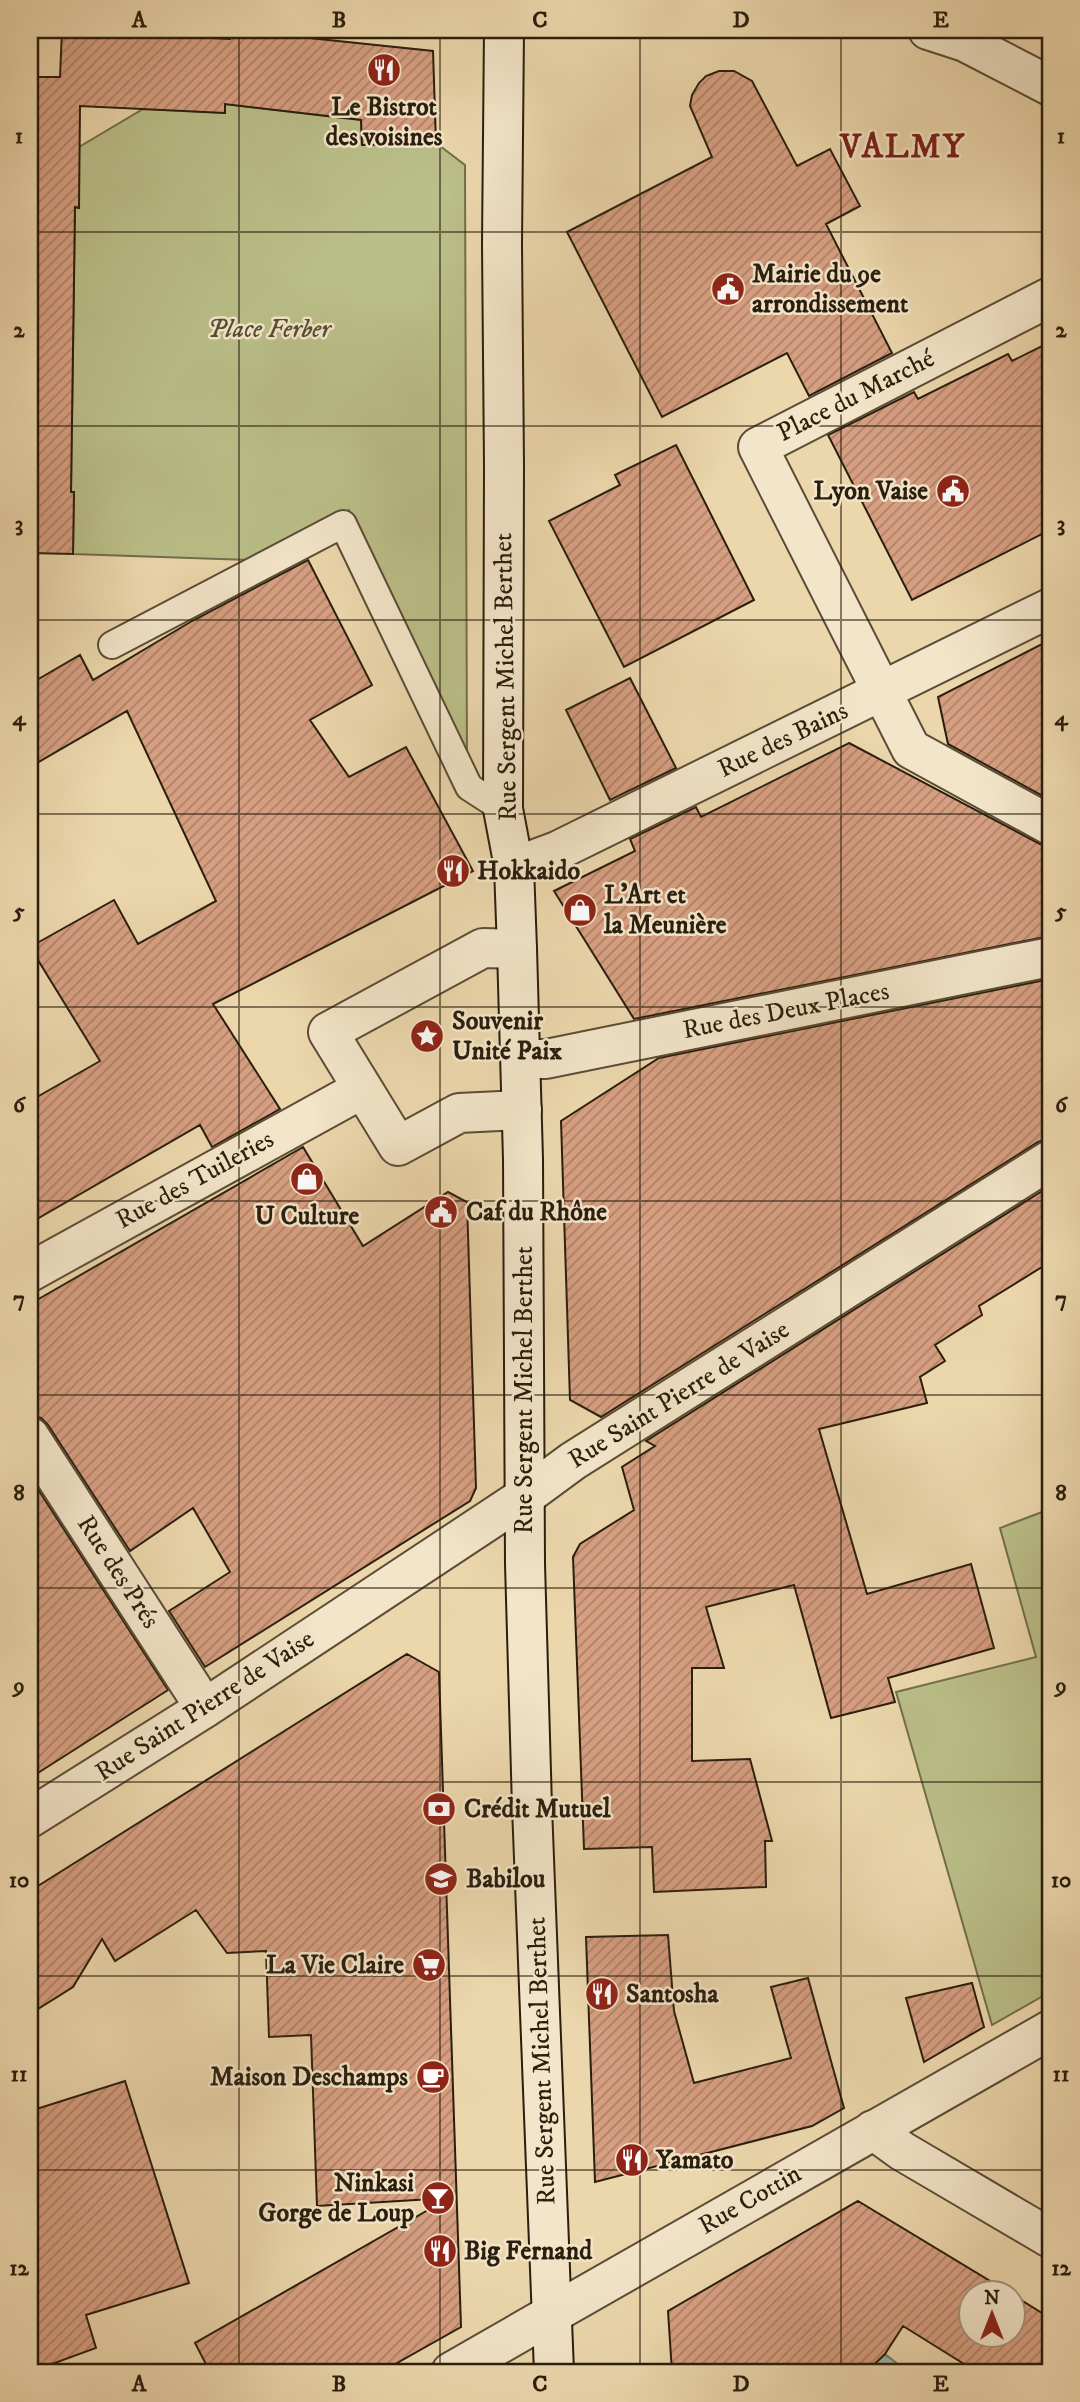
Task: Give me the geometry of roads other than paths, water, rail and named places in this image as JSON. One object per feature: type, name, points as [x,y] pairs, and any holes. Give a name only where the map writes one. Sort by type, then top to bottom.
[{"type":"street","name":"Rue Sergent Michel Berthet","points":[[504,30],[503,809],[514,867],[521,1059],[524,1497],[532,1807],[554,2372]]},
{"type":"street","points":[[928,30],[965,42],[1050,86]]},
{"type":"street","name":"Place du Marché","points":[[882,692],[758,447],[1050,297]]},
{"type":"street","name":"Rue des Bains","points":[[514,867],[557,851],[1050,608]]},
{"type":"street","points":[[882,692],[911,749],[1050,825]]},
{"type":"street","points":[[517,949],[483,948],[328,1031],[398,1146],[459,1113],[522,1110]]},
{"type":"street","name":"Rue des Deux Places","points":[[521,1059],[546,1059],[1050,957]]},
{"type":"street","name":"Rue des Tuileries","points":[[30,1272],[362,1088]]},
{"type":"street","name":"Rue Saint Pierre de Vaise","points":[[30,1818],[205,1708],[524,1497],[573,1461],[1050,1160]]},
{"type":"street","name":"Rue des Prés","points":[[30,1437],[205,1708]]},
{"type":"street","name":"Rue Cottin","points":[[451,2372],[1050,2030]]},
{"type":"street","points":[[873,2130],[902,2151],[1050,2238]]},
{"type":"lane","points":[[112,645],[343,524],[469,787],[503,809]]},
{"type":"water","points":[[885,2354],[899,2365],[895,2372],[866,2372]]},
{"type":"place","name":"Le Bistrot des voisines","points":[[384,70]]},
{"type":"place","name":"Mairie du 9e arrondissement","points":[[728,289]]},
{"type":"place","name":"Lyon Vaise","points":[[953,491]]},
{"type":"place","name":"Hokkaido","points":[[453,871]]},
{"type":"place","name":"L'Art et la Meunière","points":[[580,910]]},
{"type":"place","name":"Souvenir Unité Paix","points":[[427,1036]]},
{"type":"place","name":"U Culture","points":[[307,1179]]},
{"type":"place","name":"Caf du Rhône","points":[[441,1212]]},
{"type":"place","name":"Crédit Mutuel","points":[[439,1809]]},
{"type":"place","name":"Babilou","points":[[441,1879]]},
{"type":"place","name":"La Vie Claire","points":[[429,1965]]},
{"type":"place","name":"Santosha","points":[[602,1994]]},
{"type":"place","name":"Maison Deschamps","points":[[433,2077]]},
{"type":"place","name":"Yamato","points":[[632,2160]]},
{"type":"place","name":"Ninkasi Gorge de Loup","points":[[438,2198]]},
{"type":"place","name":"Big Fernand","points":[[440,2251]]},
{"type":"district","name":"VALMY","points":[[903,147]]},
{"type":"park label","name":"Place Ferber","points":[[269,329]]}]
